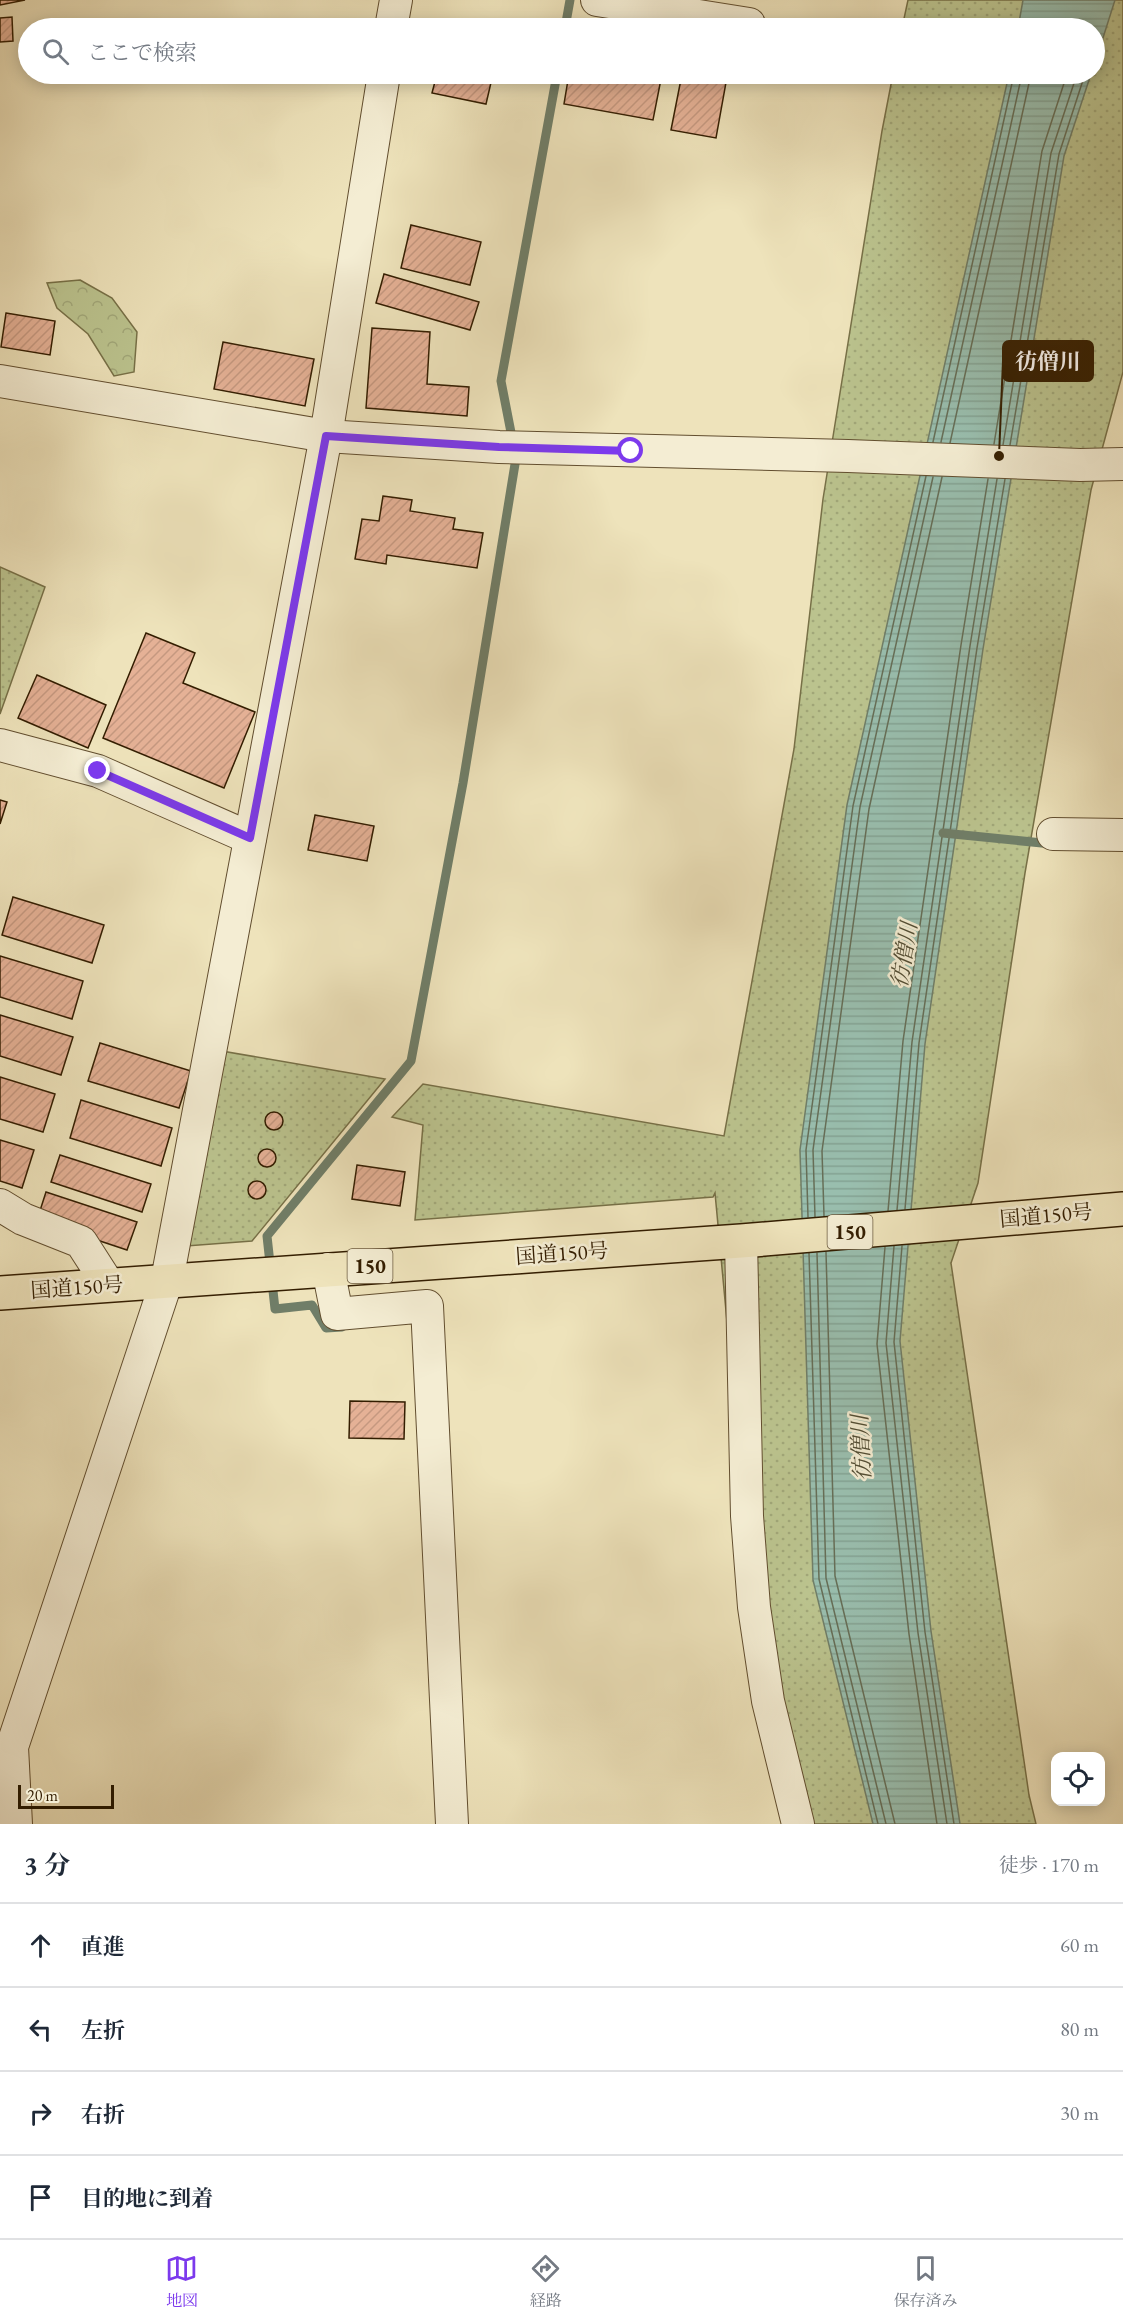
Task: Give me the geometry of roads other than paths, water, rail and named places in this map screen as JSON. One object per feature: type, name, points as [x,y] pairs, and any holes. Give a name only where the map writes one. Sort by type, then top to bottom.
[{"type":"highway","name":"国道150号","points":[[0,1293],[741,1241],[1123,1209]]},
{"type":"street","points":[[393,18],[396,0]]},
{"type":"street","points":[[597,0],[710,18]]},
{"type":"street","points":[[16,1824],[12,1747],[167,1280],[326,436],[382,84]]},
{"type":"street","points":[[0,381],[326,436],[499,447],[848,456],[1080,465],[1123,464]]},
{"type":"street","points":[[0,745],[98,771],[250,838]]},
{"type":"street","points":[[1053,834],[1123,835]]},
{"type":"street","points":[[0,1205],[23,1219],[81,1242],[108,1284]]},
{"type":"street","points":[[741,1241],[747,1516],[754,1607],[768,1701],[798,1824]]},
{"type":"street","points":[[328,1269],[337,1314],[427,1306],[452,1824]]},
{"type":"water","points":[[1023,0],[1115,0],[1105,32],[1105,18],[1020,18]]},
{"type":"water","points":[[1007,84],[1088,84],[1064,156],[983,649],[925,1044],[900,1341],[931,1631],[960,1824],[873,1824],[813,1580],[800,1150],[847,805]]},
{"type":"waterway","points":[[567,18],[570,0]]},
{"type":"waterway","points":[[342,1327],[326,1328],[312,1305],[275,1309],[267,1236],[411,1061],[463,783],[516,458],[501,381],[555,84]]},
{"type":"waterway","points":[[943,833],[1052,844]]},
{"type":"place","name":"彷僧川","points":[[999,456]]}]
